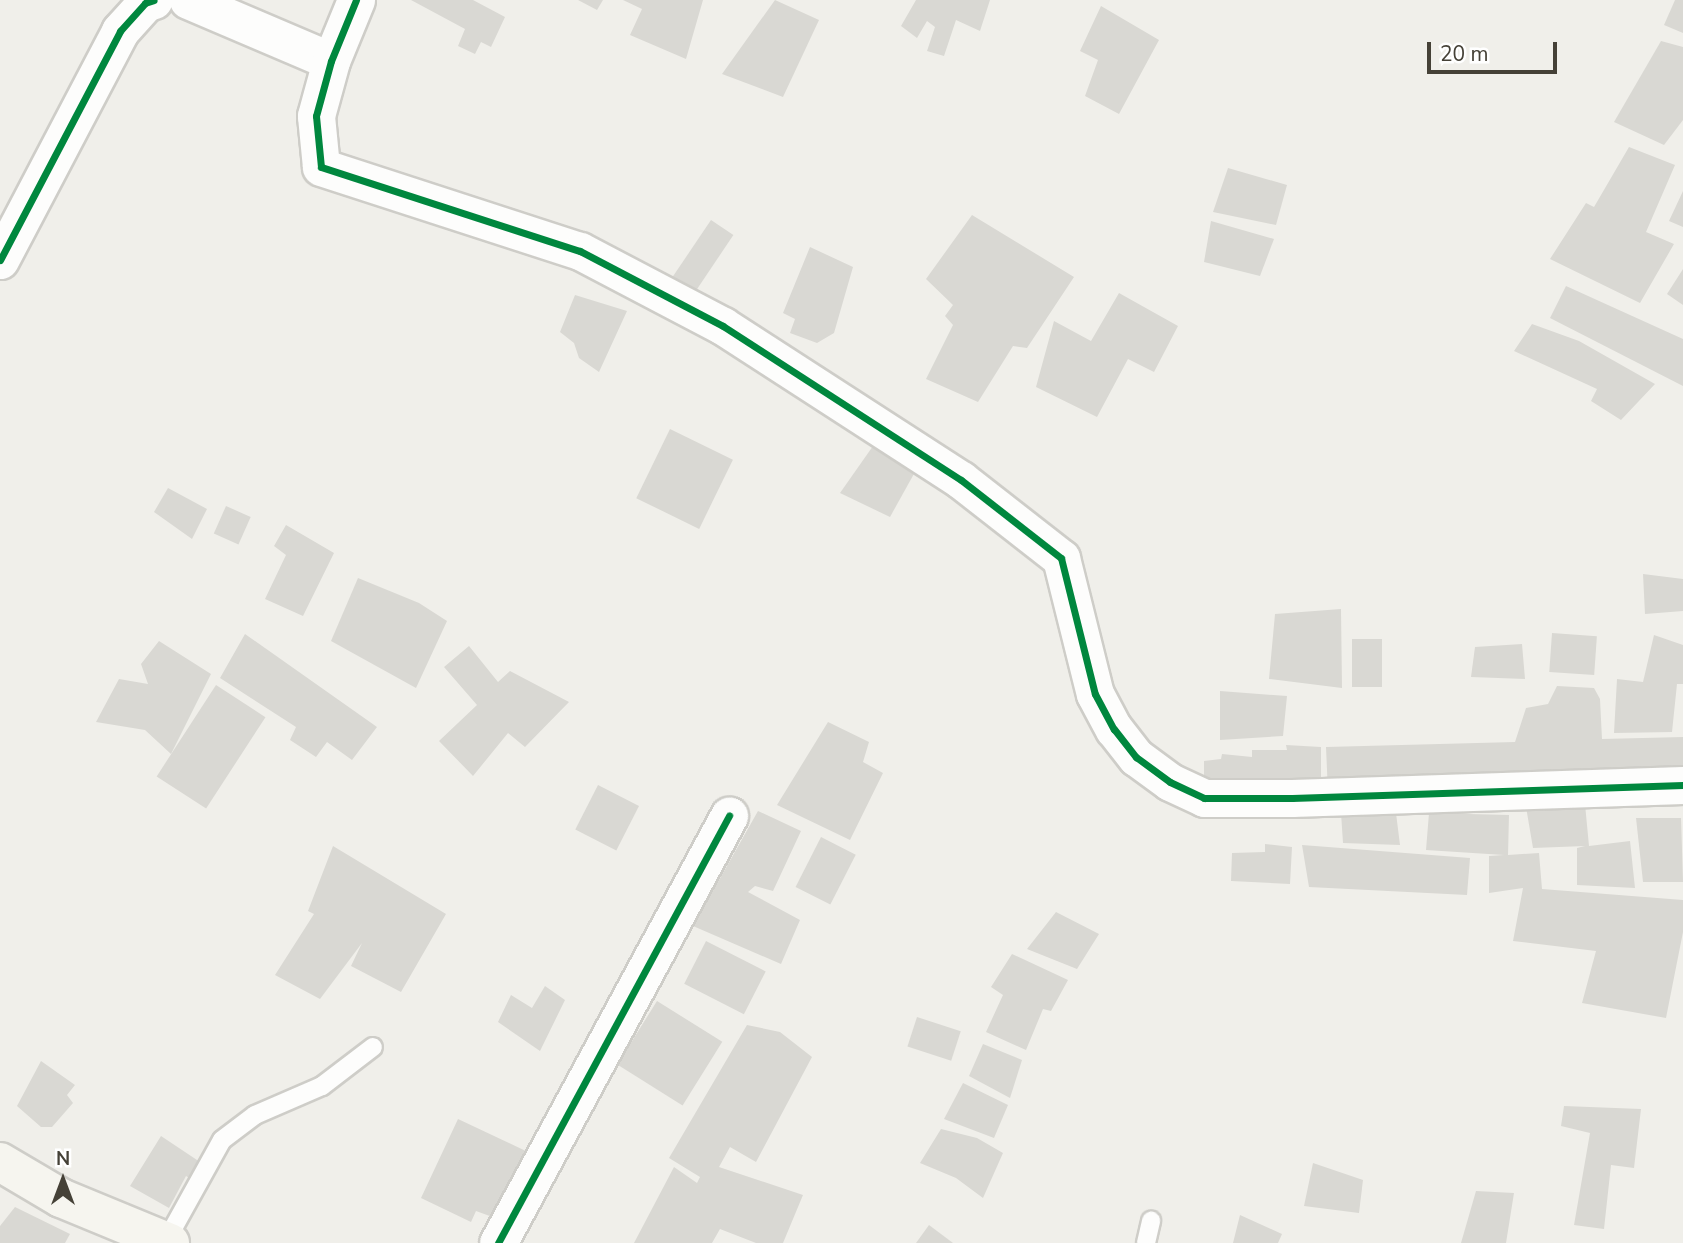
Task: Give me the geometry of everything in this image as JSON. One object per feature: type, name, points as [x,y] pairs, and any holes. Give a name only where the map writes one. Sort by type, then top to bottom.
[{"type":"street","points":[[0,260],[120,31],[145,3],[154,0]]},
{"type":"street","points":[[188,0],[331,61]]},
{"type":"street","points":[[356,0],[331,61],[316,116],[321,167],[580,250],[723,326],[961,480],[1061,558],[1095,694],[1114,730],[1136,757],[1170,782],[1204,797],[1280,798],[1683,785]]},
{"type":"street","points":[[498,1243],[729,815]]},
{"type":"street","points":[[0,1162],[61,1198],[168,1242]]},
{"type":"lane","points":[[168,1242],[222,1140],[255,1115],[322,1086],[373,1047]]},
{"type":"lane","points":[[1146,1243],[1151,1221]]},
{"type":"building","points":[[411,0],[473,0],[505,17],[491,47],[481,42],[475,54],[458,46],[465,29]]},
{"type":"building","points":[[578,0],[603,0],[597,10]]},
{"type":"building","points":[[623,0],[703,0],[686,59],[630,35],[642,9]]},
{"type":"building","points":[[775,0],[819,20],[783,97],[722,74]]},
{"type":"building","points":[[916,0],[990,0],[980,31],[956,20],[944,56],[927,51],[935,27],[927,21],[917,38],[901,26]]},
{"type":"building","points":[[1675,0],[1683,0],[1683,33],[1664,25]]},
{"type":"building","points":[[1101,6],[1159,40],[1119,114],[1085,96],[1098,60],[1080,51]]},
{"type":"building","points":[[1661,41],[1683,47],[1683,120],[1664,145],[1614,122]]},
{"type":"building","points":[[1629,147],[1675,165],[1646,232],[1674,244],[1640,303],[1550,259],[1586,203],[1594,207]]},
{"type":"building","points":[[1228,168],[1287,185],[1276,225],[1213,212]]},
{"type":"building","points":[[1683,191],[1683,227],[1669,221]]},
{"type":"building","points":[[972,215],[1074,277],[1027,348],[1013,346],[978,402],[926,379],[953,325],[945,316],[953,305],[926,279]]},
{"type":"building","points":[[711,220],[733,235],[685,306],[663,291]]},
{"type":"building","points":[[1211,221],[1274,239],[1260,276],[1204,262]]},
{"type":"building","points":[[810,247],[853,267],[834,333],[817,343],[790,333],[795,319],[783,313]]},
{"type":"building","points":[[1683,269],[1683,305],[1667,294]]},
{"type":"building","points":[[1566,286],[1683,339],[1683,386],[1550,318]]},
{"type":"building","points":[[1119,293],[1178,326],[1154,372],[1128,359],[1097,417],[1036,387],[1054,321],[1091,341]]},
{"type":"building","points":[[575,295],[627,311],[599,372],[579,358],[574,343],[560,332]]},
{"type":"building","points":[[1532,324],[1579,341],[1655,384],[1621,420],[1591,401],[1597,389],[1514,351]]},
{"type":"building","points":[[670,429],[733,460],[699,529],[636,498]]},
{"type":"building","points":[[873,446],[920,463],[890,517],[840,493]]},
{"type":"building","points":[[168,488],[207,509],[192,539],[154,512]]},
{"type":"building","points":[[226,506],[251,517],[238,544],[214,533]]},
{"type":"building","points":[[286,525],[334,553],[303,616],[265,599],[286,555],[274,546]]},
{"type":"building","points":[[1643,574],[1683,579],[1683,611],[1645,614]]},
{"type":"building","points":[[358,578],[419,603],[447,621],[416,688],[331,641]]},
{"type":"building","points":[[1341,609],[1342,688],[1269,679],[1275,614]]},
{"type":"building","points":[[1552,633],[1597,636],[1594,675],[1549,672]]},
{"type":"building","points":[[245,634],[377,727],[352,760],[327,742],[316,757],[290,740],[296,727],[220,678]]},
{"type":"building","points":[[1654,635],[1683,645],[1683,684],[1677,684],[1672,732],[1614,733],[1617,679],[1643,682]]},
{"type":"building","points":[[1352,639],[1382,639],[1382,687],[1352,687]]},
{"type":"building","points":[[159,641],[211,674],[171,754],[145,730],[96,722],[119,679],[148,684],[141,664]]},
{"type":"building","points":[[1522,644],[1525,679],[1471,677],[1475,647]]},
{"type":"building","points":[[469,646],[498,682],[510,671],[569,702],[525,747],[508,733],[473,776],[439,741],[477,705],[444,667]]},
{"type":"building","points":[[216,685],[265,717],[206,809],[157,776]]},
{"type":"building","points":[[1557,686],[1594,688],[1600,699],[1602,739],[1683,737],[1683,772],[1328,793],[1326,747],[1515,742],[1526,708],[1548,704]]},
{"type":"building","points":[[1220,691],[1287,696],[1283,736],[1220,740]]},
{"type":"building","points":[[828,722],[869,742],[863,762],[883,773],[850,840],[777,805]]},
{"type":"building","points":[[1286,745],[1321,747],[1321,793],[1204,794],[1204,761],[1221,759],[1222,754],[1252,757],[1252,750],[1287,750]]},
{"type":"building","points":[[598,785],[639,806],[616,850],[575,830]]},
{"type":"building","points":[[1585,804],[1589,846],[1630,841],[1635,888],[1577,885],[1577,848],[1585,846],[1533,848],[1526,807]]},
{"type":"building","points":[[758,811],[801,831],[773,891],[755,886],[748,892],[800,920],[781,964],[693,926]]},
{"type":"building","points":[[1341,813],[1396,813],[1400,845],[1343,843]]},
{"type":"building","points":[[1429,813],[1509,815],[1508,855],[1539,853],[1542,889],[1683,900],[1683,932],[1666,1018],[1582,1003],[1596,951],[1513,941],[1523,888],[1489,893],[1489,856],[1504,855],[1426,850]]},
{"type":"building","points":[[1636,818],[1681,818],[1683,882],[1643,882]]},
{"type":"building","points":[[821,837],[856,855],[830,905],[796,887]]},
{"type":"building","points":[[1265,844],[1292,847],[1290,884],[1231,881],[1232,853],[1265,852]]},
{"type":"building","points":[[1302,845],[1470,858],[1467,895],[1309,887]]},
{"type":"building","points":[[333,846],[446,914],[401,992],[351,966],[362,943],[320,999],[275,975],[314,914],[308,911]]},
{"type":"building","points":[[1056,912],[1099,934],[1077,969],[1027,949]]},
{"type":"building","points":[[706,941],[766,971],[744,1014],[684,984]]},
{"type":"building","points":[[1012,954],[1068,980],[1051,1011],[1043,1009],[1026,1050],[986,1032],[1003,995],[991,987]]},
{"type":"building","points":[[545,986],[565,1000],[540,1051],[498,1022],[511,995],[532,1008]]},
{"type":"building","points":[[657,1001],[722,1042],[683,1105],[617,1065]]},
{"type":"building","points":[[917,1017],[961,1031],[951,1061],[907,1046]]},
{"type":"building","points":[[747,1025],[780,1032],[812,1057],[756,1162],[730,1147],[719,1167],[803,1195],[783,1243],[756,1243],[720,1229],[712,1243],[634,1243],[674,1167],[697,1183],[700,1177],[669,1158]]},
{"type":"building","points":[[983,1044],[1022,1060],[1010,1098],[969,1076]]},
{"type":"building","points":[[41,1061],[75,1085],[67,1095],[73,1103],[52,1127],[41,1127],[17,1106]]},
{"type":"building","points":[[963,1083],[1008,1105],[994,1138],[944,1119]]},
{"type":"building","points":[[1564,1106],[1641,1109],[1634,1168],[1611,1165],[1604,1229],[1574,1225],[1590,1133],[1561,1126]]},
{"type":"building","points":[[458,1119],[530,1153],[498,1219],[476,1211],[471,1222],[421,1198]]},
{"type":"building","points":[[941,1129],[977,1138],[1003,1153],[983,1198],[956,1178],[920,1163]]},
{"type":"building","points":[[161,1136],[203,1164],[194,1181],[186,1176],[169,1208],[130,1186]]},
{"type":"building","points":[[1313,1163],[1363,1180],[1359,1213],[1304,1206]]},
{"type":"building","points":[[1476,1191],[1514,1193],[1506,1243],[1461,1243]]},
{"type":"building","points":[[15,1207],[70,1234],[65,1243],[0,1243],[0,1226]]},
{"type":"building","points":[[1240,1215],[1282,1234],[1278,1243],[1233,1243]]},
{"type":"building","points":[[929,1225],[953,1243],[916,1243]]},
{"type":"cycle path","points":[[0,260],[120,31],[145,3],[154,0]]},
{"type":"cycle path","points":[[356,0],[331,61],[316,116],[321,167],[580,251],[723,326],[961,480],[1061,558],[1095,694],[1114,729],[1136,757],[1170,782],[1204,798],[1292,798],[1683,785]]},
{"type":"cycle path","points":[[498,1243],[729,815]]}]
